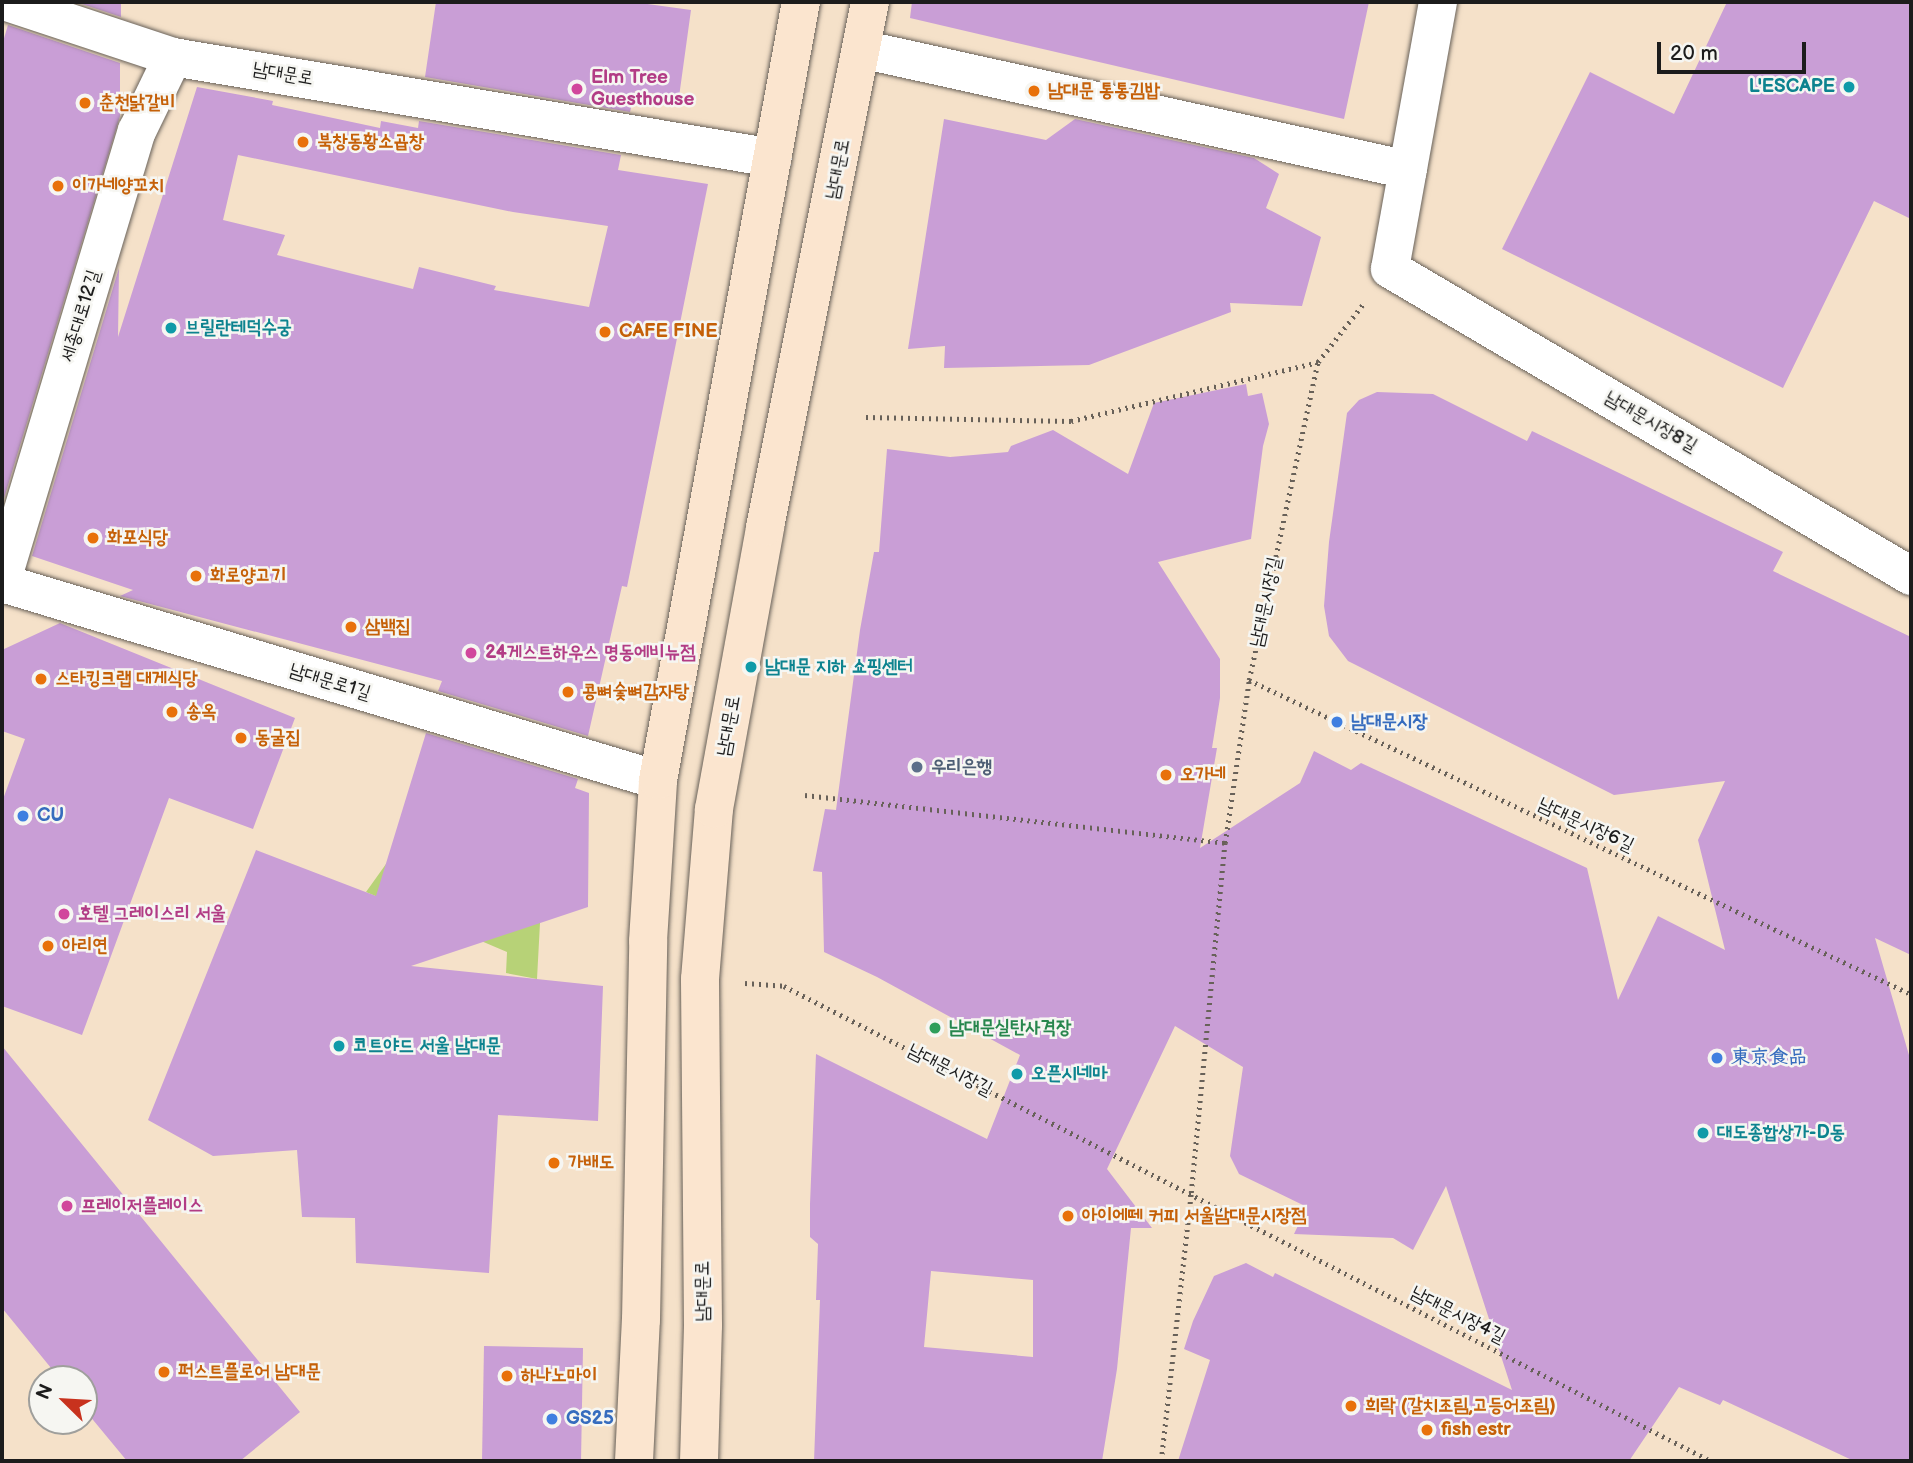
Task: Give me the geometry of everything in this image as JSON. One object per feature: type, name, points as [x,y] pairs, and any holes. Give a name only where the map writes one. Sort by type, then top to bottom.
[{"type":"main road","points":[[634,1461],[641,1320],[648,941],[658,780],[801,2]]},
{"type":"main road","name":"남대문로","points":[[699,1461],[703,1325],[700,979],[716,796],[765,527],[870,2]]},
{"type":"street","name":"남대문로","points":[[7,2],[173,57],[773,158]]},
{"type":"street","points":[[1390,269],[1438,2]]},
{"type":"street","points":[[861,49],[1408,170]]},
{"type":"street","name":"세종대로12길","points":[[2,582],[136,131],[173,57]]},
{"type":"street","name":"남대문시장8길","points":[[1390,269],[1911,576]]},
{"type":"street","name":"남대문로1길","points":[[2,582],[658,780]]},
{"type":"path","name":"남대문시장길","points":[[1161,1461],[1191,1193],[1225,843],[1249,680],[1318,362],[1390,269]]},
{"type":"path","points":[[866,416],[1071,421],[1318,362]]},
{"type":"path","name":"남대문시장6길","points":[[1249,680],[1911,994]]},
{"type":"path","points":[[805,795],[1225,843]]},
{"type":"path","name":"남대문시장길","points":[[700,979],[784,986],[1191,1193]]},
{"type":"path","name":"남대문시장4길","points":[[1191,1193],[1711,1461]]},
{"type":"green space","points":[[386,864],[540,923],[537,979],[506,973],[507,952],[366,892]]},
{"type":"building","points":[[76,2],[121,2],[121,17]]},
{"type":"building","points":[[436,2],[633,2],[691,10],[679,97],[635,91],[630,112],[425,77]]},
{"type":"building","points":[[912,2],[1369,2],[1344,119],[910,18]]},
{"type":"building","points":[[1727,2],[1911,2],[1911,219],[1874,201],[1783,388],[1502,249],[1590,72],[1674,114]]},
{"type":"building","points":[[8,25],[120,63],[120,116],[2,505],[2,45]]},
{"type":"building","points":[[197,87],[273,101],[272,105],[380,128],[381,121],[418,128],[419,121],[621,155],[618,170],[708,184],[627,587],[622,586],[588,736],[438,691],[442,681],[120,596],[133,590],[32,556],[119,268],[118,337]],"holes":[[[238,155],[513,212],[608,226],[589,307],[494,290],[496,286],[419,267],[413,289],[277,255],[285,235],[223,220]]]},
{"type":"building","points":[[944,119],[1046,140],[1075,119],[1254,158],[1279,174],[1266,208],[1321,237],[1302,306],[1230,303],[1231,312],[1089,365],[944,368],[945,346],[908,349]]},
{"type":"building","name":"남대문시장","points":[[1246,384],[1248,396],[1262,393],[1269,424],[1263,446],[1251,539],[1158,562],[1220,659],[1220,698],[1212,748],[1217,748],[1200,848],[1300,783],[1314,751],[1351,770],[1361,763],[1587,868],[1618,1000],[1658,916],[1725,950],[1698,840],[1725,781],[1614,795],[1348,661],[1329,636],[1324,606],[1329,542],[1347,413],[1359,400],[1377,392],[1433,394],[1527,441],[1532,431],[1783,552],[1773,571],[1911,637],[1911,955],[1875,938],[1911,1062],[1911,1461],[1854,1461],[1723,1400],[1720,1405],[1679,1387],[1629,1461],[1178,1461],[1210,1360],[1184,1349],[1193,1321],[1214,1276],[1246,1263],[1273,1277],[1275,1273],[1512,1390],[1446,1186],[1413,1250],[1393,1238],[1294,1234],[1307,1207],[1239,1174],[1230,1156],[1243,1067],[1175,1026],[1107,1169],[1152,1228],[1131,1228],[1117,1369],[1102,1461],[814,1461],[820,1300],[816,1300],[818,1244],[810,1237],[810,1204],[816,1054],[987,1139],[1020,1055],[877,977],[824,952],[822,872],[813,871],[825,809],[836,810],[860,630],[874,552],[879,552],[887,449],[950,457],[1008,452],[1011,446],[1053,430],[1128,474],[1154,403]],"holes":[[[931,1271],[1033,1280],[1033,1357],[924,1347]]]},
{"type":"building","points":[[60,623],[295,718],[253,829],[169,798],[82,1035],[2,1006],[2,802],[25,739],[2,731],[2,650]]},
{"type":"building","name":"코트야드 서울 남대문","points":[[426,733],[578,779],[575,788],[589,793],[588,907],[411,966],[603,986],[598,1121],[498,1115],[489,1273],[356,1263],[355,1218],[302,1217],[297,1150],[213,1156],[148,1120],[256,850],[376,896]]},
{"type":"building","name":"프레이저플레이스","points":[[2,1046],[300,1412],[240,1461],[127,1461],[98,1426],[98,1365],[49,1365],[2,1308]]},
{"type":"building","points":[[484,1346],[583,1348],[581,1461],[482,1461]]},
{"type":"place","name":"L'ESCAPE","points":[[1849,87]]},
{"type":"place","name":"Elm Tree Guesthouse","points":[[577,89]]},
{"type":"place","name":"남대문 통통김밥","points":[[1034,91]]},
{"type":"place","name":"춘천닭갈비","points":[[85,103]]},
{"type":"place","name":"북창동황소곱창","points":[[303,142]]},
{"type":"place","name":"이가네양꼬치","points":[[58,186]]},
{"type":"place","name":"브릴란테덕수궁","points":[[171,328]]},
{"type":"place","name":"CAFE FINE","points":[[605,332]]},
{"type":"place","name":"화포식당","points":[[93,538]]},
{"type":"place","name":"화로양고기","points":[[196,576]]},
{"type":"place","name":"삼백집","points":[[351,627]]},
{"type":"place","name":"24게스트하우스 명동에비뉴점","points":[[471,653]]},
{"type":"place","name":"남대문 지하 쇼핑센터","points":[[751,667]]},
{"type":"place","name":"스타킹크랩 대게식당","points":[[41,679]]},
{"type":"place","name":"콩뼈숯뼈감자탕","points":[[568,692]]},
{"type":"place","name":"송옥","points":[[172,712]]},
{"type":"place","name":"남대문시장","points":[[1337,722]]},
{"type":"place","name":"동굴집","points":[[241,738]]},
{"type":"place","name":"우리은행","points":[[917,767]]},
{"type":"place","name":"오가네","points":[[1166,775]]},
{"type":"place","name":"CU","points":[[23,816]]},
{"type":"place","name":"호텔 그레이스리 서울","points":[[64,914]]},
{"type":"place","name":"아리연","points":[[48,946]]},
{"type":"place","name":"남대문실탄사격장","points":[[935,1028]]},
{"type":"place","name":"코트야드 서울 남대문","points":[[339,1046]]},
{"type":"place","name":"東京食品","points":[[1717,1058]]},
{"type":"place","name":"오픈시네마","points":[[1017,1074]]},
{"type":"place","name":"대도종합상가-D동","points":[[1703,1133]]},
{"type":"place","name":"가배도","points":[[554,1163]]},
{"type":"place","name":"프레이저플레이스","points":[[67,1206]]},
{"type":"place","name":"아이에떼 커피 서울남대문시장점","points":[[1068,1216]]},
{"type":"place","name":"퍼스트플로어 남대문","points":[[164,1372]]},
{"type":"place","name":"하나노마이","points":[[507,1376]]},
{"type":"place","name":"희락 (갈치조림,고등어조림)","points":[[1351,1406]]},
{"type":"place","name":"GS25","points":[[552,1419]]},
{"type":"place","name":"fish estr","points":[[1427,1430]]}]
